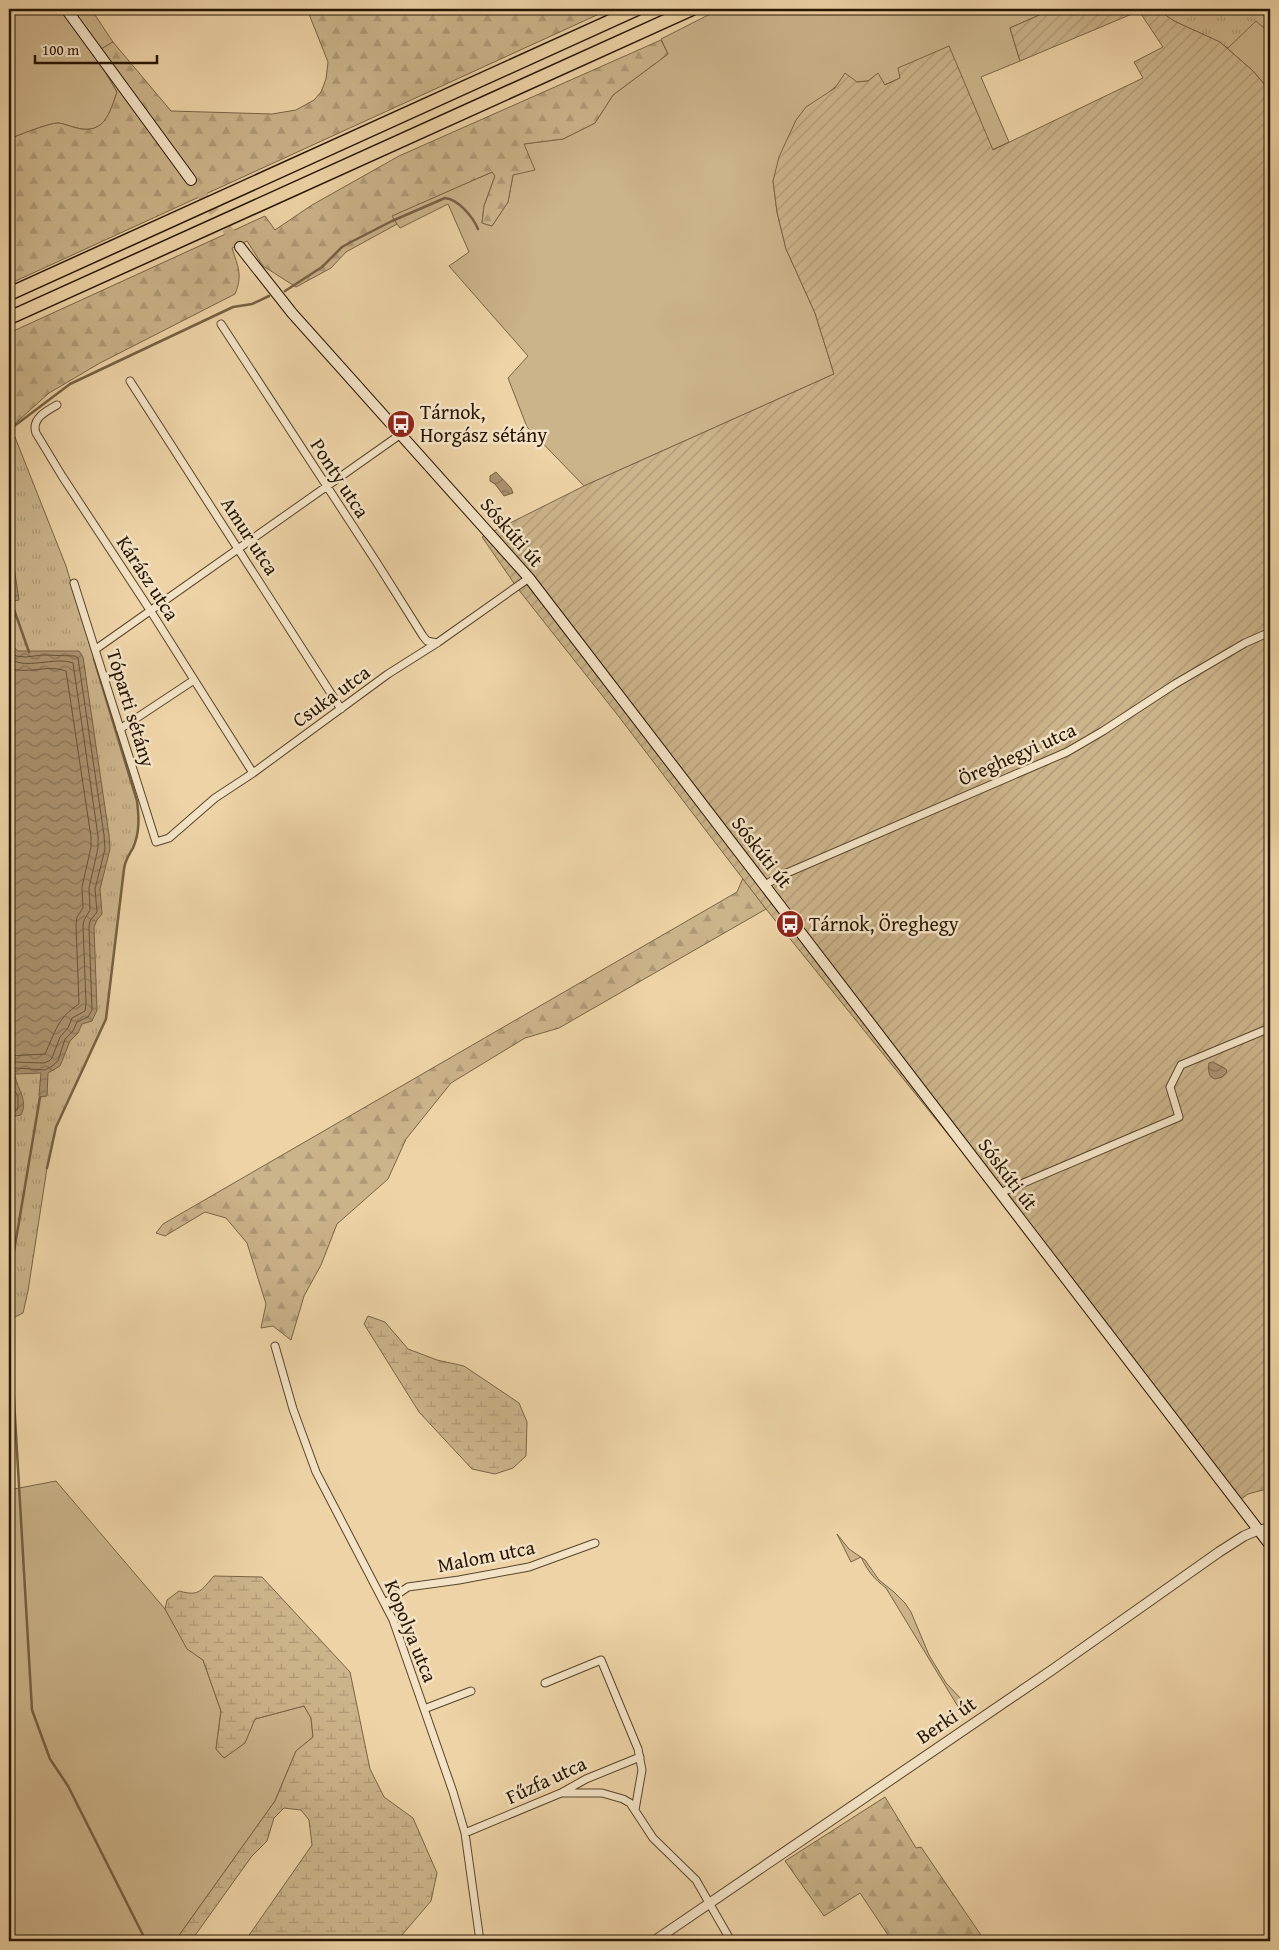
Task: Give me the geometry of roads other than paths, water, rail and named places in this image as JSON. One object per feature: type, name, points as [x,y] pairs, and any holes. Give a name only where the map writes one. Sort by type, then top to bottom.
[{"type":"highway","points":[[9,294],[637,9]]},
{"type":"highway","points":[[9,318],[692,9]]},
{"type":"main road","points":[[66,9],[191,180]]},
{"type":"main road","name":"Sóskúti út","points":[[240,247],[292,313],[529,578],[1270,1545]]},
{"type":"street","name":"Ponty utca","points":[[221,324],[423,636],[428,641],[437,643]]},
{"type":"street","name":"Amur utca","points":[[130,381],[341,709]]},
{"type":"street","name":"Kárász utca","points":[[57,405],[37,421],[34,428],[36,433],[253,773]]},
{"type":"street","points":[[96,649],[402,434]]},
{"type":"street","name":"Csuka utca","points":[[156,842],[168,838],[200,809],[253,773],[388,674],[437,643],[529,578]]},
{"type":"street","name":"Tóparti sétány","points":[[74,583],[156,842]]},
{"type":"street","name":"Öreghegyi utca","points":[[765,885],[780,876],[1067,752],[1104,731],[1175,684],[1245,643],[1270,632]]},
{"type":"street","points":[[120,729],[194,680]]},
{"type":"street","points":[[1000,1193],[1179,1117],[1170,1087],[1181,1065],[1270,1028]]},
{"type":"street","name":"Kopolya utca","points":[[276,1346],[293,1409],[316,1472],[385,1603],[453,1792],[465,1833],[480,1941]]},
{"type":"street","points":[[1258,1530],[1270,1526]]},
{"type":"street","name":"Berki út","points":[[654,1941],[1052,1670],[1218,1552],[1258,1530]]},
{"type":"street","name":"Malom utca","points":[[385,1603],[408,1587],[529,1567],[595,1542]]},
{"type":"street","points":[[545,1684],[602,1660],[640,1757],[642,1770],[635,1810]]},
{"type":"street","points":[[424,1709],[471,1691]]},
{"type":"street","name":"Fűzfa utca","points":[[465,1833],[561,1793],[586,1779],[640,1757]]},
{"type":"street","points":[[561,1793],[602,1793],[623,1799],[635,1810],[653,1838],[696,1880],[731,1941]]},
{"type":"water","points":[[496,472],[511,488],[513,493],[504,496],[495,484],[490,481],[490,476]]},
{"type":"water","points":[[9,534],[19,600],[9,602]]},
{"type":"water","points":[[9,643],[18,651],[79,651],[83,657],[110,849],[100,889],[102,914],[94,927],[97,1010],[92,1021],[82,1024],[78,1033],[70,1041],[60,1066],[48,1073],[47,1096],[40,1097],[39,1095],[41,1073],[15,1074],[24,1104],[21,1115],[16,1116],[9,1114]]},
{"type":"water","points":[[1213,1062],[1226,1069],[1227,1072],[1222,1077],[1215,1079],[1210,1075],[1209,1063]]},
{"type":"waterway","points":[[285,291],[322,267],[342,247],[392,221],[445,198],[460,205],[473,219],[478,229]]},
{"type":"waterway","points":[[9,430],[70,384],[233,307],[252,304],[269,296]]},
{"type":"waterway","points":[[11,601],[29,652]]},
{"type":"waterway","points":[[47,1168],[56,1127],[106,1019],[126,860],[133,848],[138,830],[137,801],[94,659]]},
{"type":"waterway","points":[[9,1281],[40,1097]]},
{"type":"waterway","points":[[9,1313],[32,1710],[50,1759],[68,1786],[146,1941]]},
{"type":"tunnel","points":[[191,180],[240,247]]},
{"type":"place","name":"Tárnok, Horgász sétány","points":[[401,424]]},
{"type":"place","name":"Tárnok, Öreghegy","points":[[790,924]]}]
